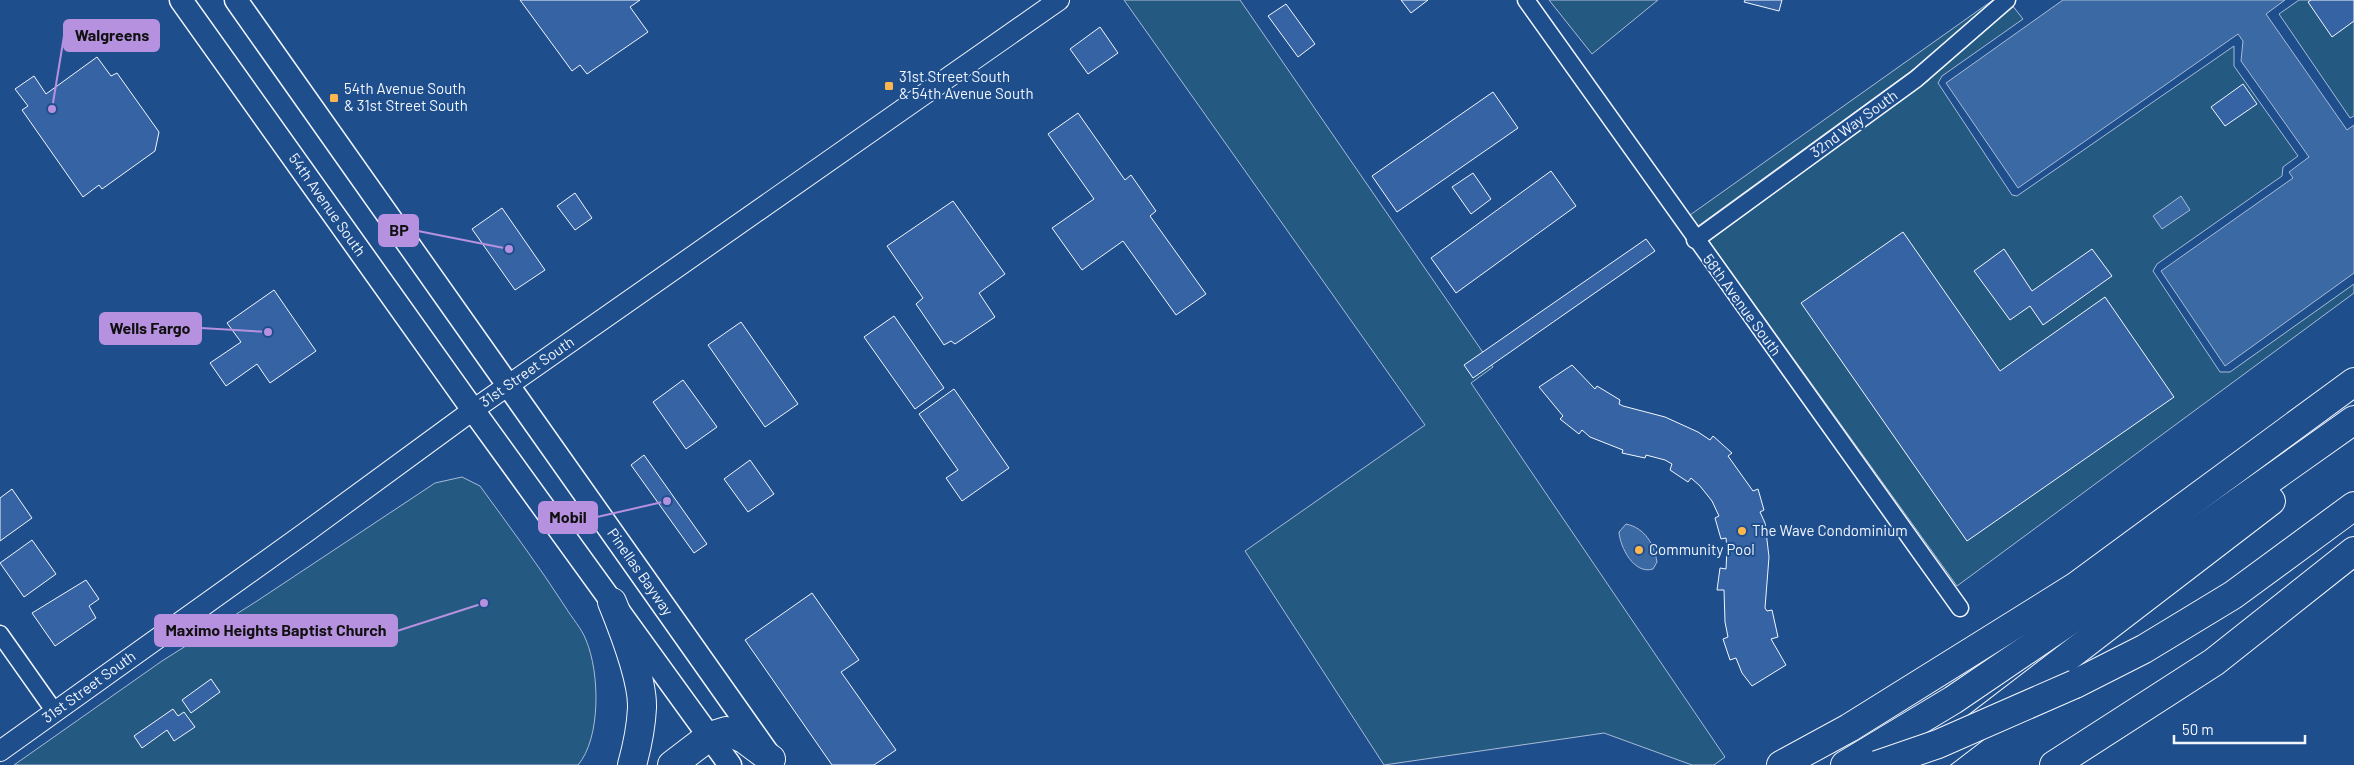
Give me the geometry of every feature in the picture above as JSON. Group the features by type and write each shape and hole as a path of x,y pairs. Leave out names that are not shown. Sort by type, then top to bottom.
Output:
{"highway":[{"path":"1780,765 1849,728 2075,587 2354,382"},
{"path":"1845,765 1961,695 2103,598 2352,422"},
{"path":"1927,765 2305,474 2352,422"},
{"path":"1877,765 1938,744 2075,684 2144,649 2233,595 2354,506"},
{"path":"2054,765 2214,662 2354,551"},
{"path":"612,602 628,642 642,707 638,741 632,765"},
{"path":"672,765 710,736 726,731 744,739 772,759"}],"main road":[{"name":"54th Avenue South","path":"181,0 473,410"},
{"path":"236,0 509,384"},
{"name":"Pinellas Bayway","path":"509,384 772,759"},
{"path":"473,410 730,765"}],"street":[{"name":"31st Street South","path":"0,750 509,384 1059,0"},
{"name":"58th Avenue South","path":"1526,0 1695,240 1960,608"},
{"name":"32nd Way South","path":"1695,240 1916,79 2007,0"},
{"path":"0,634 55,712"}],"shaded area":[{"path":"1124,0 1240,0 1493,367 1471,383 1725,757 1714,765 1692,765 1604,733 1384,765 1245,551 1425,425"},
{"path":"1549,0 1658,0 1592,54"},
{"path":"1993,0 2008,0 2023,19 1942,76 1938,83 2012,195 2017,196 2234,46 2234,66 2298,156 2283,167 2282,176 2157,264 2153,271 2220,372 2230,372 2354,284 2354,293 1957,586 1709,241 1929,80 1918,66 1698,226 1690,215"},
{"path":"2063,0 2285,0 2266,14 2347,130 2354,125 2354,273 2225,366 2161,271 2293,178 2289,172 2309,157 2241,61 2243,41 2238,34 2018,188 1946,83"},
{"path":"2299,0 2354,0 2354,116 2350,118 2279,14"},
{"path":"2181,196 2190,210 2162,229 2153,216"},
{"path":"462,477 480,486 524,546 586,640 594,670 596,705 591,739 586,753 578,765 14,765 162,661 257,601 435,483"},
{"name":"Community Pool","path":"1626,524 1638,529 1651,543 1657,562 1653,569 1646,570 1640,568 1634,564 1625,552 1619,532"}],"building":[{"path":"520,0 640,0 630,7 648,32 587,74 580,65 572,71"},
{"path":"1401,0 1428,0 1411,13"},
{"path":"1745,0 1782,0 1779,11 1744,2"},
{"path":"2311,0 2354,0 2354,21 2332,37 2308,2"},
{"path":"1286,4 1315,44 1298,57 1268,16"},
{"path":"1100,27 1118,53 1088,74 1070,49"},
{"path":"97,57 111,76 117,73 159,132 155,151 102,189 99,185 83,197 22,110 28,106 15,89 34,76 46,94"},
{"path":"2243,84 2257,104 2225,126 2211,107"},
{"path":"1493,92 1518,128 1397,212 1372,176"},
{"path":"1078,113 1125,180 1131,175 1156,211 1150,216 1206,294 1176,315 1123,241 1082,270 1052,228 1094,199 1048,134"},
{"path":"1551,171 1576,206 1456,293 1431,258"},
{"path":"1473,173 1491,199 1471,214 1452,187"},
{"path":"575,193 592,218 575,230 557,206"},
{"path":"953,201 1005,274 979,293 995,317 955,344 951,341 944,345 916,304 923,298 887,246"},
{"path":"502,208 545,270 515,290 472,229"},
{"path":"1903,232 2000,371 2105,297 2174,397 1967,541 1801,303"},
{"path":"1646,239 1655,251 1473,378 1464,365"},
{"path":"2004,249 2032,291 2092,249 2112,276 2043,325 2030,306 2010,320 1974,271"},
{"path":"274,290 316,351 270,383 257,364 226,386 210,363 241,342 227,323"},
{"path":"894,316 944,388 915,409 864,337"},
{"path":"741,322 798,404 765,427 708,345"},
{"name":"The Wave Condominium","path":"1572,365 1595,389 1597,386 1620,400 1619,404 1665,417 1698,432 1710,440 1713,436 1732,453 1728,456 1753,491 1758,489 1764,510 1760,512 1765,523 1769,557 1765,608 1767,611 1772,610 1778,637 1771,639 1786,665 1752,686 1742,673 1736,658 1730,660 1723,639 1728,637 1725,622 1724,590 1717,590 1720,568 1726,569 1726,538 1721,539 1715,518 1719,516 1712,501 1691,478 1688,482 1670,470 1672,464 1665,460 1646,455 1645,458 1622,453 1623,450 1590,437 1582,430 1579,434 1560,419 1563,416 1539,387"},
{"path":"683,380 717,427 686,449 653,402"},
{"path":"954,389 1009,468 962,501 946,478 958,470 919,414"},
{"path":"644,455 707,544 694,553 631,465"},
{"path":"750,460 774,494 748,512 724,479"},
{"path":"12,489 32,518 0,541 0,498"},
{"path":"32,540 56,574 24,597 0,563"},
{"path":"86,580 99,599 89,606 96,618 55,646 32,613"},
{"path":"812,593 859,660 841,672 896,750 874,765 832,765 745,640"},
{"path":"211,679 220,692 191,713 182,700"},
{"path":"173,709 178,716 184,712 195,727 174,741 167,730 142,748 134,736"}],"place":[{"name":"31st Street South & 54th Avenue South","path":"889,86"},
{"name":"54th Avenue South & 31st Street South","path":"334,98"},
{"name":"Walgreens","path":"52,109"},
{"name":"BP","path":"509,249"},
{"name":"Wells Fargo","path":"268,332"},
{"name":"Mobil","path":"667,501"},
{"name":"The Wave Condominium","path":"1742,531"},
{"name":"Community Pool","path":"1639,550"},
{"name":"Maximo Heights Baptist Church","path":"484,603"}]}
